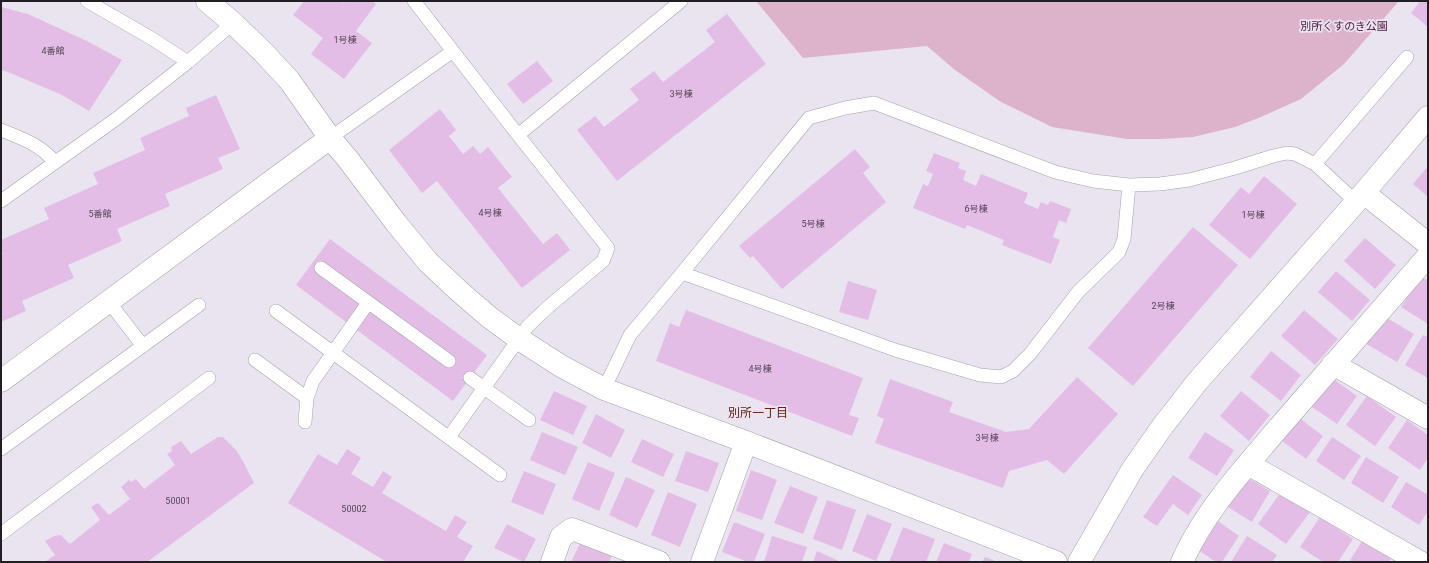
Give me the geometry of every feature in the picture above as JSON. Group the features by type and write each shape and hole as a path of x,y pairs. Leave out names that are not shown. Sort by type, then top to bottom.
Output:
{"street":[{"path":"207,1 233,23 289,80 330,138 428,262 489,317 519,339 561,366 604,389 746,442 1056,562"},
{"path":"1079,562 1132,470 1162,427 1197,382 1428,118"},
{"path":"1,381 330,138"},
{"path":"1360,197 1428,244"},
{"path":"1182,562 1191,541 1214,505 1333,364 1428,256"},
{"path":"1333,364 1428,418"},
{"path":"702,562 746,442"},
{"path":"1248,464 1420,562"},
{"path":"552,562 561,537 572,530 659,562"}],"lane":[{"path":"87,1 141,31 188,62"},
{"path":"414,1 608,248 603,261 528,326 449,437"},
{"path":"518,135 681,1"},
{"path":"1,201 116,119 188,62 233,23"},
{"path":"330,138 453,51"},
{"path":"1315,164 1407,57"},
{"path":"604,389 630,334 809,118 845,108 874,103 1055,172 1094,181 1129,185 1160,184 1189,180 1273,156 1287,153 1295,154 1315,164 1360,197"},
{"path":"1,130 34,144 45,151 55,162"},
{"path":"682,273 895,350 980,375 1001,377 1013,371 1030,354 1078,292 1119,252 1124,239 1129,185"},
{"path":"321,268 449,361"},
{"path":"109,302 143,346"},
{"path":"306,422 307,398 313,381 368,303"},
{"path":"1,449 199,305"},
{"path":"276,311 500,475"},
{"path":"255,360 307,398"},
{"path":"1,534 209,378"},
{"path":"470,378 529,420"}],"green space":[{"name":"別所くすのき公園","path":"756,1 1399,1 1344,64 1301,99 1235,127 1193,137 1127,139 1052,127 1001,102 955,70 927,46 803,58"}],"building":[{"path":"304,1 341,1 344,3 346,1 372,1 376,4 356,31 372,43 344,79 311,54 323,38 293,15"},
{"path":"1420,1 1428,1 1428,27 1411,13"},
{"path":"1,7 28,14 89,42 122,60 89,111 62,95 1,70"},
{"path":"727,14 766,64 617,181 577,130 595,116 604,127 639,100 630,89 654,71 663,82 715,42 706,30"},
{"path":"537,61 553,81 523,104 507,84"},
{"path":"216,95 240,149 218,158 223,169 165,194 170,206 117,229 122,241 68,265 74,278 22,301 26,311 1,322 1,255 3,254 1,249 1,240 49,219 44,208 98,184 93,173 145,150 140,138 189,116 186,108"},
{"path":"440,109 456,130 449,136 463,154 473,146 480,154 488,147 512,177 498,188 543,244 557,233 570,250 522,288 437,181 422,193 389,150"},
{"path":"855,149 870,167 863,173 886,202 782,289 753,256 750,258 739,246"},
{"path":"934,153 960,163 958,168 966,171 963,180 976,186 981,174 1028,193 1024,203 1038,209 1041,202 1048,205 1050,201 1071,209 1066,223 1059,220 1053,237 1060,240 1051,264 1002,245 1004,240 967,225 965,229 913,208 923,184 928,186 933,174 926,171"},
{"path":"1428,166 1428,197 1413,184"},
{"path":"1264,176 1297,204 1250,259 1209,225 1241,187 1249,194"},
{"path":"1193,227 1238,265 1133,386 1088,348"},
{"path":"1365,238 1396,265 1375,289 1344,261"},
{"path":"330,239 487,355 453,401 296,285"},
{"path":"1336,271 1370,300 1352,321 1318,292"},
{"path":"1421,276 1428,281 1428,324 1401,307"},
{"path":"848,281 877,290 868,320 839,312"},
{"path":"686,310 863,378 849,415 859,418 852,436 656,361 670,323 679,327"},
{"path":"1304,310 1338,339 1315,365 1281,336"},
{"path":"1382,315 1414,334 1397,362 1365,343"},
{"path":"1423,335 1428,337 1428,378 1405,365"},
{"path":"1271,351 1301,375 1281,401 1250,377"},
{"path":"1329,376 1357,396 1337,424 1309,405"},
{"path":"1077,377 1118,414 1064,474 1047,460 1009,471 1003,488 875,443 884,419 877,416 890,379 953,402 949,412 1006,432 1029,429"},
{"path":"554,391 587,406 573,435 540,420"},
{"path":"1241,391 1270,415 1249,441 1220,416"},
{"path":"1367,396 1396,417 1375,446 1346,425"},
{"path":"596,414 625,430 611,458 582,443"},
{"path":"1294,414 1323,436 1306,459 1277,437"},
{"path":"1407,420 1428,435 1428,458 1420,470 1388,448"},
{"path":"542,432 578,447 565,475 530,460"},
{"path":"1205,432 1234,450 1217,476 1188,458"},
{"path":"218,437 223,437 236,450 254,483 147,562 45,562 55,555 45,541 54,536 61,535 70,544 100,520 91,507 98,503 109,515 130,499 121,487 129,480 131,482 136,479 144,489 175,465 167,454 172,451 171,447 181,441 191,454"},
{"path":"1332,437 1361,456 1344,480 1316,461"},
{"path":"642,439 674,454 663,477 631,462"},
{"path":"347,449 361,458 351,474 373,487 383,471 392,477 382,493 446,531 455,515 467,522 457,537 473,546 463,562 387,562 288,503 318,454 337,465"},
{"path":"686,451 719,463 708,492 675,481"},
{"path":"1366,457 1399,477 1383,503 1351,483"},
{"path":"588,462 615,473 599,511 572,499"},
{"path":"751,470 777,480 762,520 736,511"},
{"path":"524,471 556,484 543,515 511,502"},
{"path":"1241,474 1270,491 1252,522 1223,504"},
{"path":"1173,475 1202,495 1188,515 1173,504 1157,526 1143,517"},
{"path":"626,477 655,490 637,528 609,515"},
{"path":"1406,482 1428,495 1428,511 1419,525 1391,507"},
{"path":"790,486 818,497 803,534 774,523"},
{"path":"668,492 697,504 680,547 651,535"},
{"path":"1281,492 1310,512 1286,544 1258,524"},
{"path":"827,500 856,510 842,550 813,539"},
{"path":"867,514 892,524 876,561 852,551"},
{"path":"1320,517 1353,539 1338,562 1323,562 1300,547"},
{"path":"1215,519 1239,536 1222,562 1216,562 1195,548"},
{"path":"734,522 765,534 754,562 748,562 722,552"},
{"path":"507,524 536,539 524,562 494,548"},
{"path":"903,527 935,539 926,562 889,562"},
{"path":"772,536 807,547 802,562 764,562"},
{"path":"1247,536 1277,555 1272,562 1231,562"},
{"path":"582,539 613,554 609,562 571,562"},
{"path":"1362,541 1391,559 1389,562 1349,562"},
{"path":"944,543 972,554 969,562 936,562"},
{"path":"817,551 841,562 813,562"},
{"path":"985,557 998,562 982,562"}],"district":[{"name":"別所一丁目","path":"758,413"}]}
